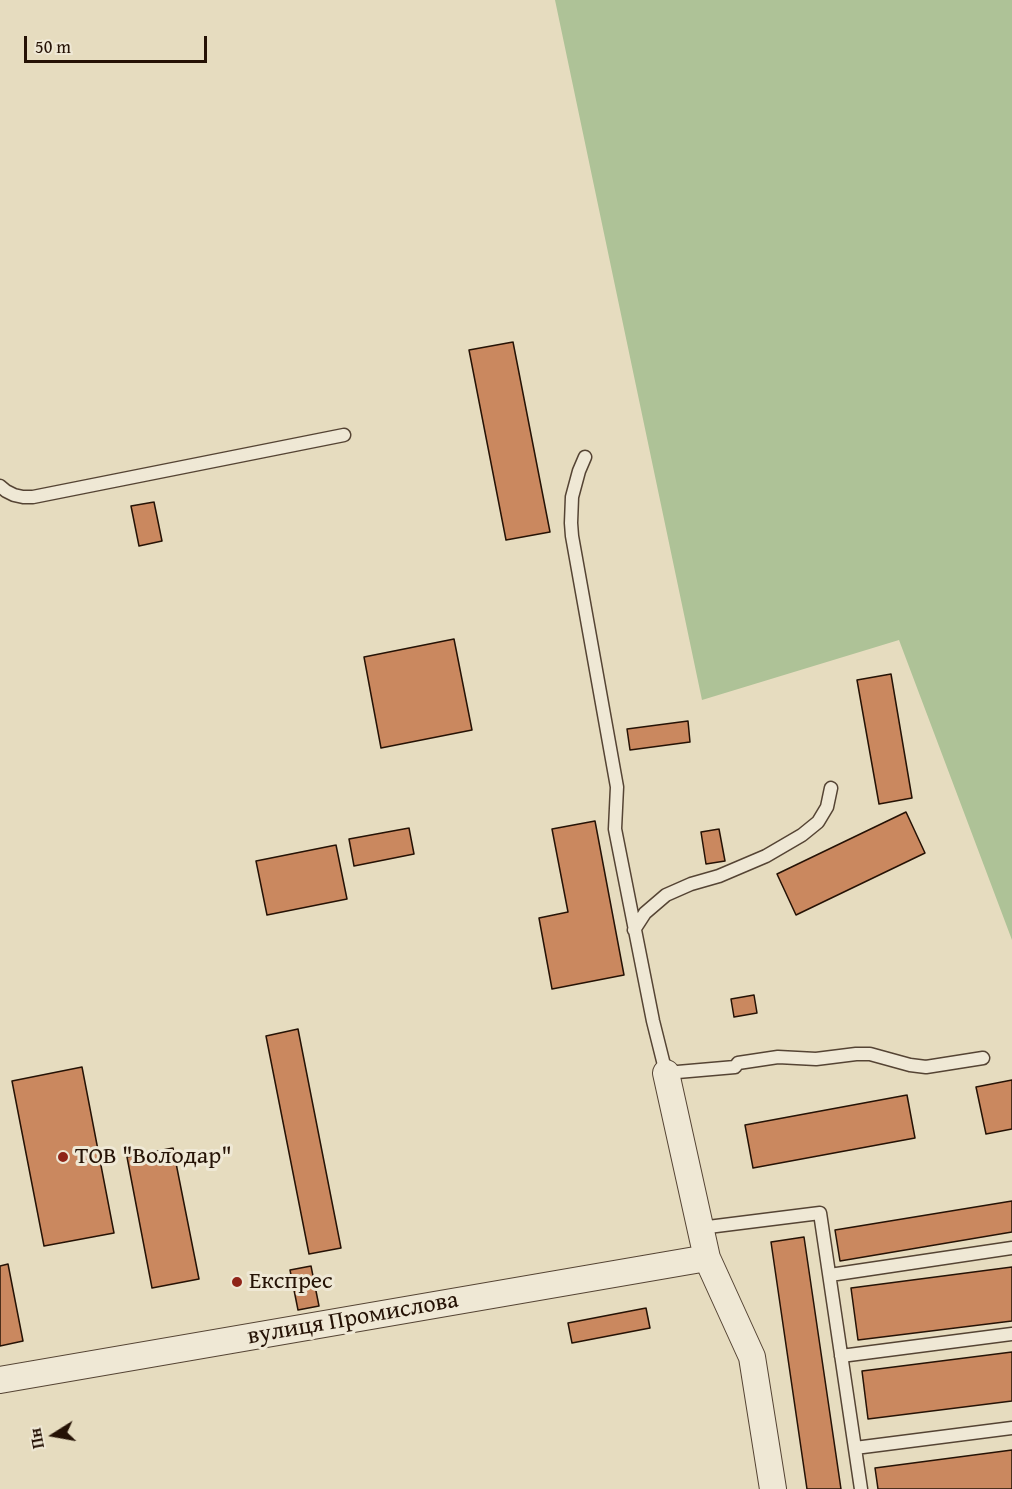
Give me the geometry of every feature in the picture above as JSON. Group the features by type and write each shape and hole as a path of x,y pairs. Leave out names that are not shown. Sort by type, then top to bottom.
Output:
{"street":[{"path":"666,1073 707,1258 752,1357 773,1489"},
{"name":"вулиця Промислова","path":"0,1380 707,1258"}],"lane":[{"path":"0,486 14,495 33,496 344,435"},
{"path":"585,457 573,490 572,530 617,787 615,829 653,1021 666,1073 735,1067 738,1063 778,1057 816,1059 870,1054 926,1067 983,1058"},
{"path":"634,930 645,913 666,895 766,856 802,836 818,822 827,807 831,788"},
{"path":"700,1228 820,1213 861,1489"},
{"path":"830,1275 1012,1248"},
{"path":"842,1356 1012,1334"},
{"path":"855,1448 1012,1428"}],"green space":[{"path":"555,0 1012,0 1012,940 899,640 702,700"}],"building":[{"path":"513,342 550,532 506,540 469,350"},
{"path":"154,502 162,541 139,546 131,506"},
{"path":"454,639 472,730 381,748 364,657"},
{"path":"891,674 912,798 879,804 857,680"},
{"path":"688,721 690,742 630,750 627,729"},
{"path":"906,812 925,853 796,915 777,874"},
{"path":"595,821 624,975 552,989 539,918 568,912 552,829"},
{"path":"409,828 414,854 354,866 349,839"},
{"path":"719,829 725,861 706,864 701,832"},
{"path":"336,845 347,899 267,915 256,861"},
{"path":"754,995 757,1013 734,1017 731,999"},
{"path":"298,1029 341,1248 309,1254 266,1036"},
{"name":"ТОВ \"Володар\"","path":"82,1067 114,1233 44,1246 12,1081"},
{"path":"1012,1080 1012,1129 986,1134 976,1087"},
{"path":"907,1095 915,1138 753,1168 745,1125"},
{"path":"173,1148 199,1279 152,1288 127,1157"},
{"path":"1012,1201 1012,1232 840,1261 835,1230"},
{"path":"804,1237 841,1489 807,1489 771,1242"},
{"path":"8,1264 23,1341 0,1346 0,1266"},
{"path":"311,1266 319,1306 298,1310 290,1270"},
{"path":"1012,1267 1012,1321 858,1340 851,1288"},
{"path":"646,1308 650,1328 572,1343 568,1323"},
{"path":"1012,1352 1012,1401 868,1419 862,1371"},
{"path":"1012,1450 1012,1489 878,1489 875,1468"}],"place":[{"name":"ТОВ \"Володар\"","path":"63,1157"},
{"name":"Експрес","path":"237,1282"}]}
